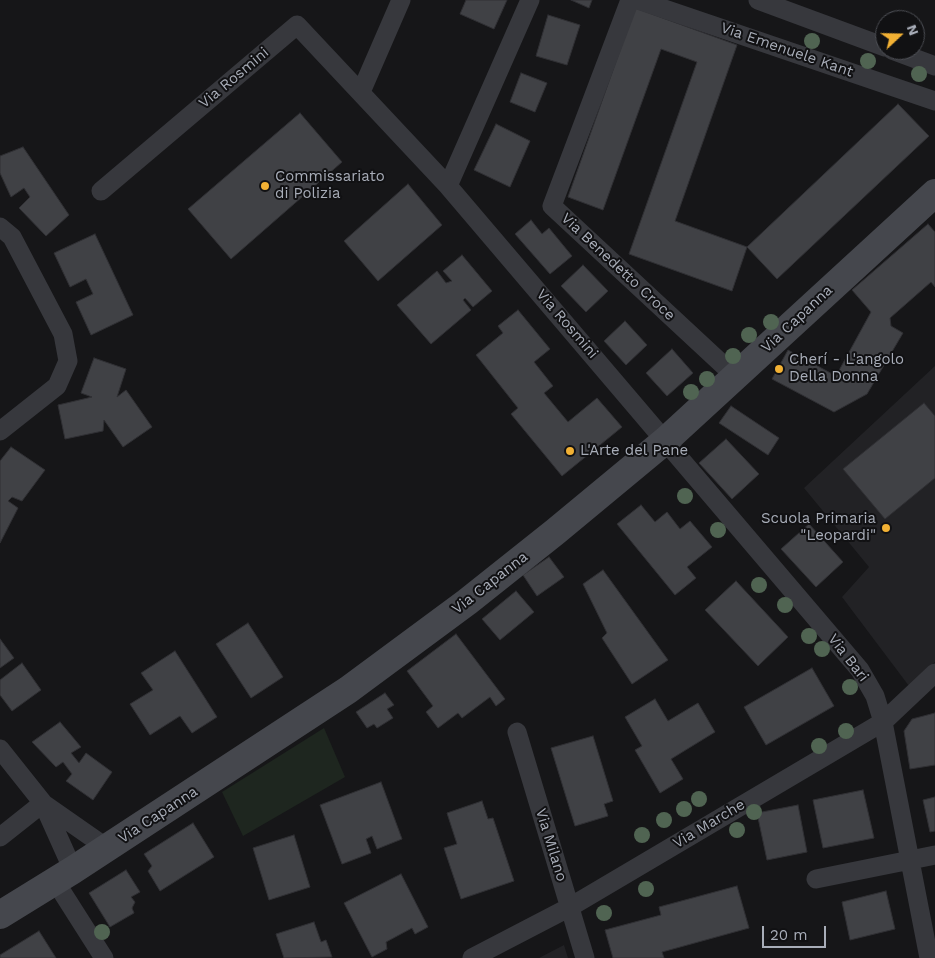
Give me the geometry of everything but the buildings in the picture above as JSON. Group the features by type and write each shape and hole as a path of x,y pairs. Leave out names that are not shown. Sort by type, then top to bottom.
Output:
{"main road":[{"name":"Via Capanna","path":"0,915 64,876 348,690 405,649 555,532 666,440 935,193"}],"street":[{"path":"360,92 401,0"},
{"path":"448,186 530,0"},
{"name":"Via Benedetto Croce","path":"630,0 552,206 736,376"},
{"name":"Via Emenuele Kant","path":"638,0 935,101"},
{"path":"758,0 875,44"},
{"name":"Via Rosmini","path":"101,191 297,25 448,186 666,440"},
{"path":"919,60 935,66"},
{"path":"0,227 12,237 63,334 68,361 57,386 0,431"},
{"name":"Via Bari","path":"666,440 860,670 875,696 883,722 929,958"},
{"name":"Via Marche","path":"472,958 570,907 883,722 935,674"},
{"name":"Via Milano","path":"516,732 585,958"},
{"path":"0,749 43,803 107,848"},
{"path":"0,837 43,803"},
{"path":"43,803 64,876 104,958"},
{"path":"816,880 935,855"}],"shaded area":[{"name":"Scuola Primaria \"Leopardi\"","path":"935,366 935,662 909,686 842,597 869,567 804,488"},
{"path":"324,728 345,777 243,836 222,792"},
{"path":"564,945 568,958 539,958"}],"place":[{"name":"Commissariato di Polizia","path":"265,186"},
{"name":"Cherí - L'angolo Della Donna","path":"779,369"},
{"name":"L'Arte del Pane","path":"570,451"},
{"name":"Scuola Primaria \"Leopardi\"","path":"886,528"}]}
